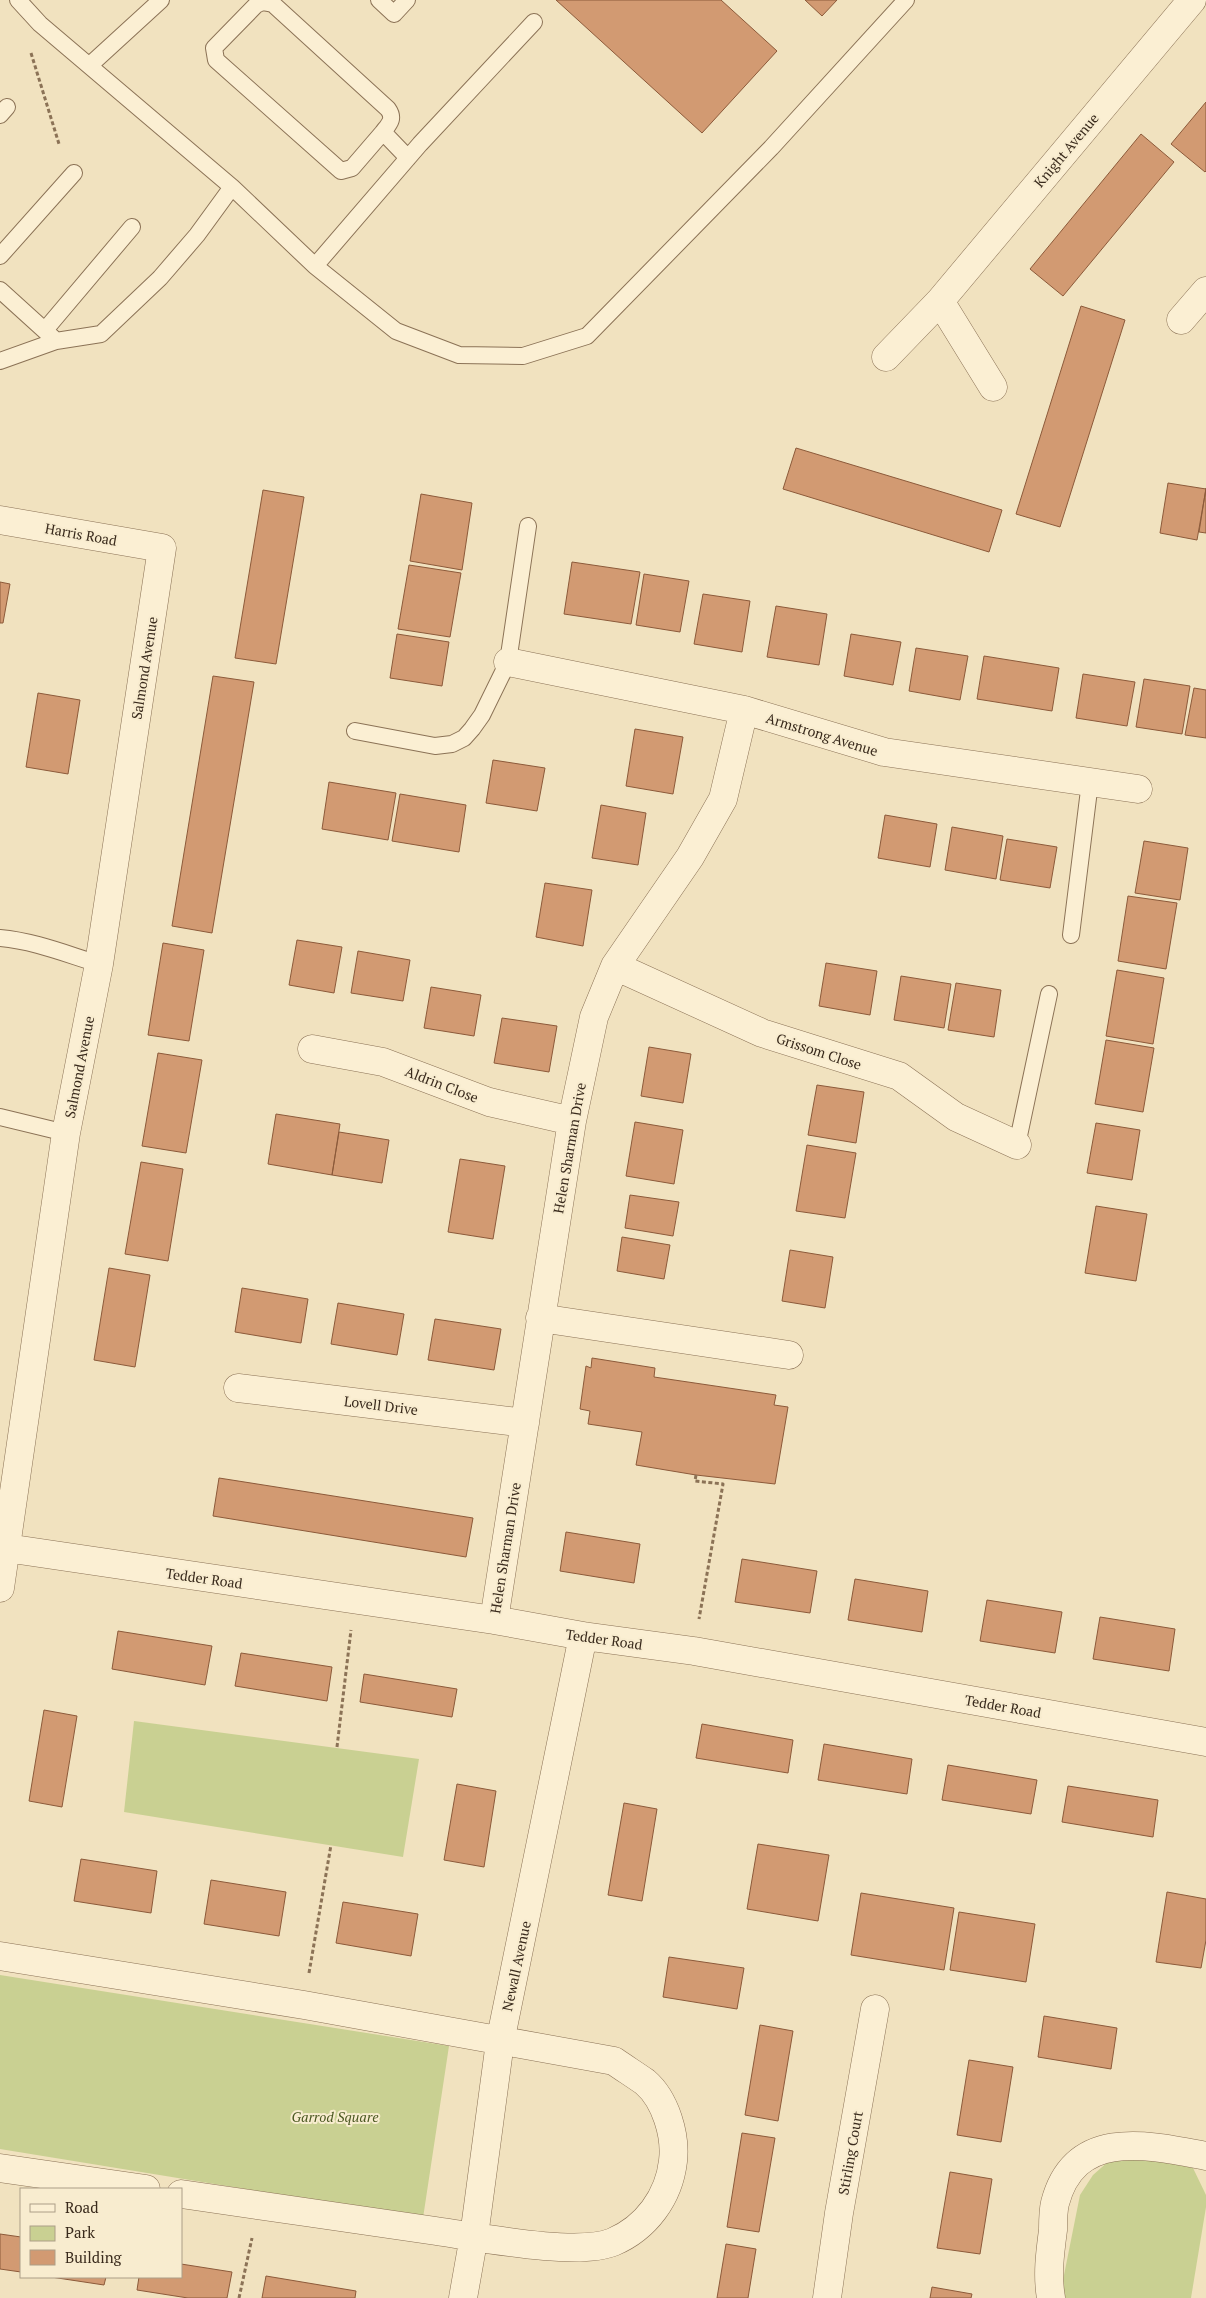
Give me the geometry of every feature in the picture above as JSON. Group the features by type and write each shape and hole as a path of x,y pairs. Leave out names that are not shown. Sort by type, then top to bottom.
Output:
{"street":[{"name":"Knight Avenue","path":"886,357 940,301 1192,0"},
{"path":"1181,320 1206,291"},
{"path":"940,301 993,387"},
{"name":"Harris Road","path":"0,520 162,548"},
{"name":"Salmond Avenue","path":"0,1588 3,1548 66,1133 99,964 162,548"},
{"name":"Armstrong Avenue","path":"508,662 744,710 884,752 1138,789"},
{"name":"Helen Sharman Drive","path":"494,1620 572,1121 594,1017 615,966 690,857 723,799 744,710"},
{"name":"Grissom Close","path":"615,966 762,1033 899,1076 956,1117 1017,1145"},
{"name":"Aldrin Close","path":"312,1049 383,1062 489,1102 572,1121"},
{"path":"540,1318 789,1355"},
{"name":"Lovell Drive","path":"238,1388 525,1423"},
{"name":"Tedder Road","path":"3,1548 494,1620 583,1636 694,1651 1206,1742"},
{"name":"Newall Avenue","path":"463,2298 474,2236 500,2042 583,1636"},
{"path":"0,1956 304,2005 500,2042 614,2061 647,2084 666,2111 675,2145 671,2178 663,2198 642,2224 614,2242 595,2247 563,2248 182,2194"},
{"name":"Stirling Court","path":"827,2298 839,2213 875,2009"},
{"path":"1051,2298 1048,2280 1055,2203 1065,2179 1084,2158 1116,2146 1144,2145 1206,2156"},
{"path":"0,2168 139,2188"}],"lane":[{"path":"18,0 40,24 232,187 315,266 396,331 460,355 523,356 587,336 771,148 906,0"},
{"path":"90,65 161,0"},
{"path":"379,0 394,14 407,0"},
{"path":"262,2 273,4 388,109 392,114 392,120 383,132 352,168 341,171 216,60 214,48 256,5 262,2"},
{"path":"315,266 408,158 534,22"},
{"path":"383,132 408,158"},
{"path":"0,256 74,173"},
{"path":"0,361 50,336 101,334 166,270 198,235 232,187"},
{"path":"50,336 132,227"},
{"path":"0,290 50,336"},
{"path":"355,730 435,746 452,744 464,738 482,715 508,662 528,526"},
{"path":"1071,935 1090,782"},
{"path":"0,938 41,946 99,964"},
{"path":"1017,1145 1049,994"},
{"path":"0,1117 66,1133"}],"path":[{"path":"30,47 59,144"},
{"path":"694,1651 723,1484 694,1481 696,1475"},
{"path":"337,1747 355,1600"},
{"path":"304,2005 331,1845"},
{"path":"239,2298 258,2205"}],"green space":[{"path":"134,1721 419,1759 403,1857 124,1812"},
{"name":"Garrod Square","path":"0,1975 449,2046 423,2218 0,2149"},
{"path":"1140,2155 1193,2168 1206,2195 1206,2207 1191,2298 1066,2298 1061,2290 1080,2195 1093,2175 1110,2160"}],"building":[{"path":"556,0 721,0 777,51 702,133"},
{"path":"805,0 837,0 822,16"},
{"path":"1206,102 1206,171 1205,172 1171,144"},
{"path":"1141,134 1174,162 1063,296 1030,269"},
{"path":"1081,306 1125,320 1060,527 1016,514"},
{"path":"796,448 1002,510 989,552 783,489"},
{"path":"1168,483 1206,489 1197,540 1160,533"},
{"path":"1206,488 1206,533 1199,532"},
{"path":"263,490 304,497 276,664 235,658"},
{"path":"421,494 472,503 462,570 410,561"},
{"path":"572,562 640,572 631,624 564,614"},
{"path":"409,565 461,573 450,637 398,629"},
{"path":"644,574 689,581 680,632 636,625"},
{"path":"0,582 10,584 3,623 0,623"},
{"path":"703,594 750,601 742,652 694,644"},
{"path":"776,606 827,614 819,665 767,657"},
{"path":"397,634 449,642 442,686 390,678"},
{"path":"851,634 901,642 893,685 844,676"},
{"path":"916,648 968,656 960,700 909,691"},
{"path":"984,656 1059,668 1052,711 977,699"},
{"path":"1083,674 1135,682 1127,726 1076,718"},
{"path":"213,676 254,682 212,933 172,926"},
{"path":"1144,679 1190,686 1182,734 1136,727"},
{"path":"1194,688 1206,690 1206,738 1185,735"},
{"path":"38,693 80,700 68,774 26,767"},
{"path":"635,729 683,737 673,794 626,786"},
{"path":"493,760 545,768 537,811 486,803"},
{"path":"329,782 396,793 388,840 322,829"},
{"path":"400,794 466,805 459,852 392,841"},
{"path":"601,805 646,813 638,865 592,858"},
{"path":"885,815 937,824 930,867 878,858"},
{"path":"952,827 1003,836 996,879 945,870"},
{"path":"1007,839 1057,847 1050,888 1000,880"},
{"path":"1144,841 1188,848 1180,900 1135,893"},
{"path":"545,883 592,890 583,946 536,937"},
{"path":"1128,896 1177,903 1166,969 1118,961"},
{"path":"297,940 342,947 334,993 289,985"},
{"path":"163,943 204,950 189,1041 148,1035"},
{"path":"358,951 410,960 403,1001 351,993"},
{"path":"826,963 877,971 870,1015 819,1006"},
{"path":"1117,970 1164,978 1153,1044 1106,1036"},
{"path":"901,976 951,984 944,1028 894,1020"},
{"path":"956,983 1001,990 994,1037 948,1030"},
{"path":"431,987 481,995 474,1036 424,1028"},
{"path":"502,1018 557,1026 549,1072 494,1063"},
{"path":"1106,1040 1154,1048 1143,1112 1095,1104"},
{"path":"649,1047 691,1054 683,1103 641,1096"},
{"path":"158,1053 202,1060 186,1153 142,1146"},
{"path":"817,1085 864,1092 856,1143 808,1135"},
{"path":"276,1114 340,1124 332,1175 268,1164"},
{"path":"635,1122 683,1130 674,1184 626,1176"},
{"path":"1096,1123 1140,1130 1132,1180 1087,1173"},
{"path":"339,1132 389,1140 382,1183 332,1175"},
{"path":"807,1145 856,1153 845,1218 796,1211"},
{"path":"460,1159 505,1166 493,1239 448,1232"},
{"path":"141,1162 183,1169 168,1261 125,1254"},
{"path":"630,1195 679,1202 673,1236 625,1228"},
{"path":"1096,1206 1147,1214 1136,1281 1085,1273"},
{"path":"622,1237 670,1245 664,1279 617,1271"},
{"path":"790,1250 833,1257 825,1308 782,1301"},
{"path":"109,1268 150,1275 135,1367 94,1360"},
{"path":"242,1288 308,1299 301,1343 235,1332"},
{"path":"338,1303 404,1314 397,1355 331,1344"},
{"path":"435,1319 501,1329 494,1370 428,1360"},
{"path":"592,1358 655,1368 654,1377 776,1395 774,1405 788,1407 775,1484 696,1475 636,1465 642,1432 588,1424 590,1411 580,1409 586,1366 591,1368"},
{"path":"219,1478 473,1518 466,1557 213,1516"},
{"path":"566,1532 640,1544 634,1583 560,1571"},
{"path":"742,1559 817,1571 810,1613 735,1602"},
{"path":"855,1579 928,1591 922,1632 848,1620"},
{"path":"987,1600 1062,1612 1055,1653 980,1641"},
{"path":"1100,1617 1175,1629 1169,1671 1093,1659"},
{"path":"118,1631 212,1646 205,1685 112,1669"},
{"path":"241,1653 332,1667 327,1701 235,1686"},
{"path":"364,1674 457,1689 452,1717 360,1702"},
{"path":"44,1710 77,1716 62,1807 29,1801"},
{"path":"702,1724 793,1740 788,1773 696,1758"},
{"path":"824,1744 912,1759 907,1794 818,1780"},
{"path":"948,1765 1037,1780 1031,1814 942,1800"},
{"path":"457,1784 496,1791 484,1867 444,1860"},
{"path":"1068,1786 1158,1800 1153,1837 1062,1822"},
{"path":"624,1803 657,1809 642,1901 608,1895"},
{"path":"758,1844 829,1855 818,1921 747,1909"},
{"path":"81,1859 157,1871 151,1913 74,1901"},
{"path":"211,1880 286,1892 279,1936 204,1924"},
{"path":"1167,1892 1206,1899 1206,1940 1201,1968 1156,1962"},
{"path":"861,1893 954,1908 944,1970 851,1955"},
{"path":"343,1902 418,1914 411,1956 336,1943"},
{"path":"959,1912 1035,1924 1026,1982 950,1970"},
{"path":"669,1957 744,1968 737,2009 663,1997"},
{"path":"1044,2016 1117,2028 1111,2069 1038,2057"},
{"path":"760,2025 793,2031 778,2121 745,2115"},
{"path":"969,2060 1013,2067 1001,2142 957,2135"},
{"path":"742,2133 775,2138 759,2232 727,2227"},
{"path":"950,2172 992,2179 980,2254 937,2248"},
{"path":"0,2234 20,2237 20,2272 0,2269"},
{"path":"726,2244 756,2249 748,2298 717,2298"},
{"path":"182,2264 232,2272 227,2298 188,2298 137,2290 139,2278 182,2278"},
{"path":"266,2276 356,2291 355,2298 262,2298"},
{"path":"58,2278 106,2278 104,2285"},
{"path":"932,2287 972,2294 971,2298 930,2298"}]}
